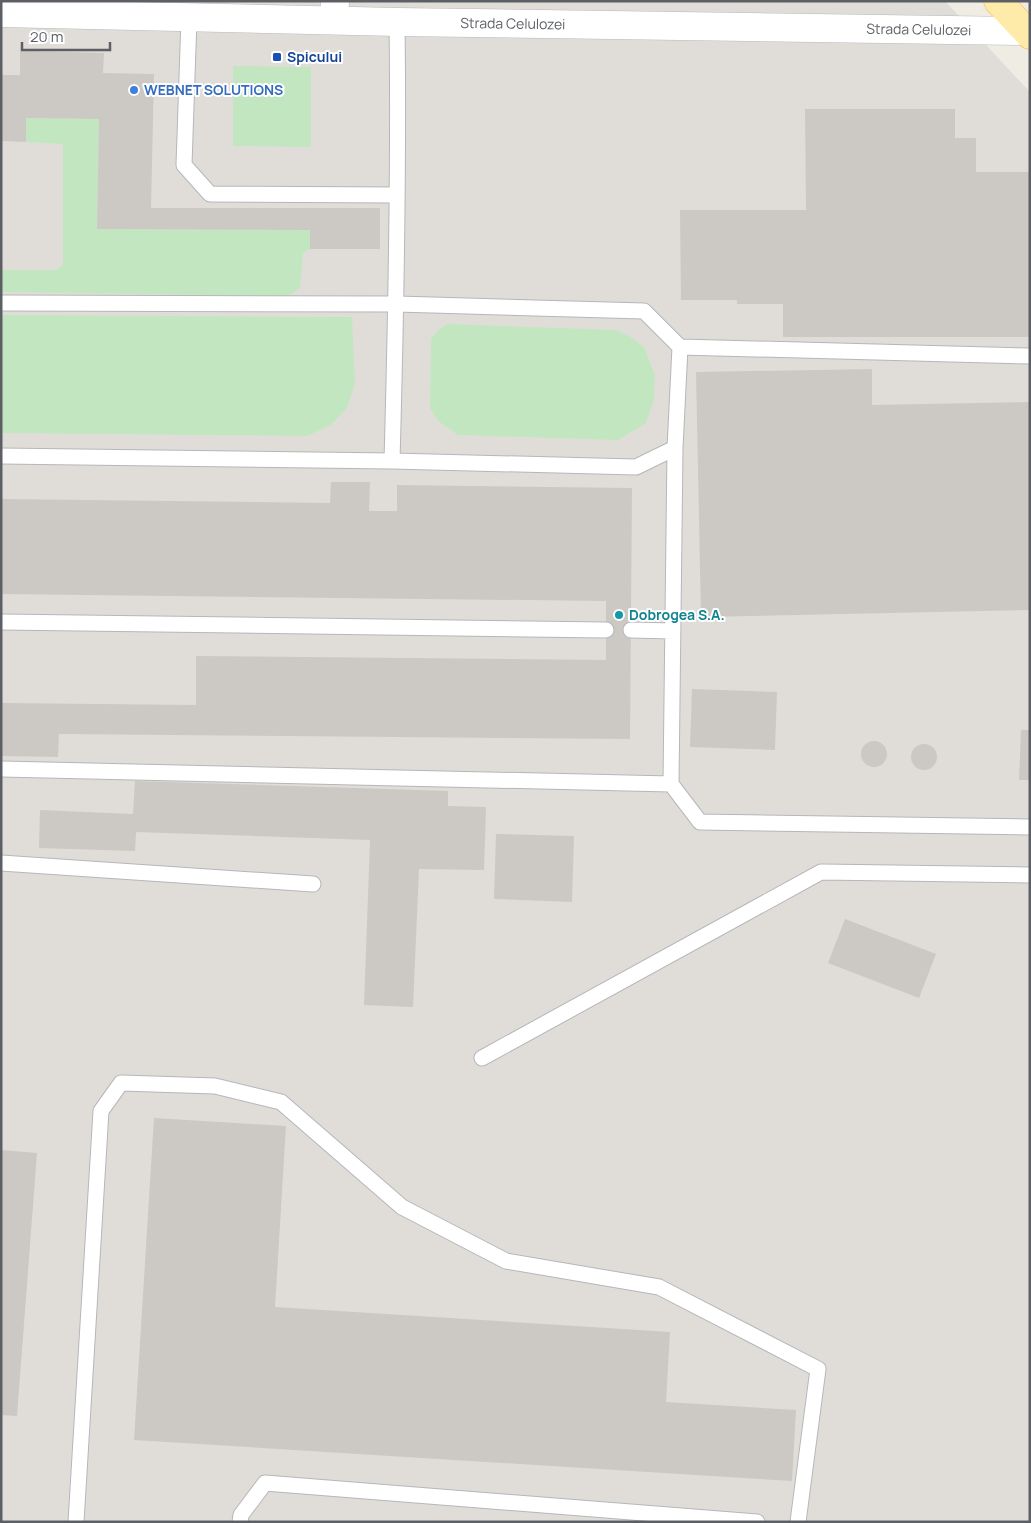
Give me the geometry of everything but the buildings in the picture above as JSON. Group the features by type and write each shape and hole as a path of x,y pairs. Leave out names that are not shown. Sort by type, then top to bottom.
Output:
{"main road":[{"path":"998,1 1028,33"}],"street":[{"name":"Strada Celulozei","path":"1,13 89,8 189,18 335,10 397,22 1028,33"}],"lane":[{"path":"189,18 184,165 210,194 397,195"},
{"path":"392,461 397,304 397,22"},
{"path":"1,303 397,304 644,311 680,347 1030,356"},
{"path":"680,347 675,448 671,784 700,822 1030,828"},
{"path":"1,456 392,461 636,467 675,448"},
{"path":"1,622 606,630"},
{"path":"630,630 673,631"},
{"path":"1,769 671,784"},
{"path":"1,863 313,884"},
{"path":"482,1058 821,872 1030,875"},
{"path":"76,1522 101,1111 121,1083 215,1086 281,1102 402,1207 506,1261 659,1287 818,1368 798,1522"},
{"path":"240,1522 241,1515 265,1483 757,1522"}],"shaded area":[{"path":"1,1 945,1 1030,92 1030,1522 1,1522"}],"green space":[{"path":"233,66 311,67 311,147 233,146"},
{"path":"26,118 99,119 97,229 310,230 310,249 303,253 300,288 288,296 1,292 1,270 56,270 63,264 63,144 26,142"},
{"path":"1,315 352,317 355,383 347,408 331,425 307,436 1,433"},
{"path":"448,324 617,330 629,336 644,347 655,375 654,400 646,423 618,440 458,435 438,421 430,408 431,339 438,330"}],"place":[{"name":"Spicului","path":"277,57"},
{"name":"WEBNET SOLUTIONS","path":"134,90"},
{"name":"Dobrogea S.A.","path":"619,615"}]}
